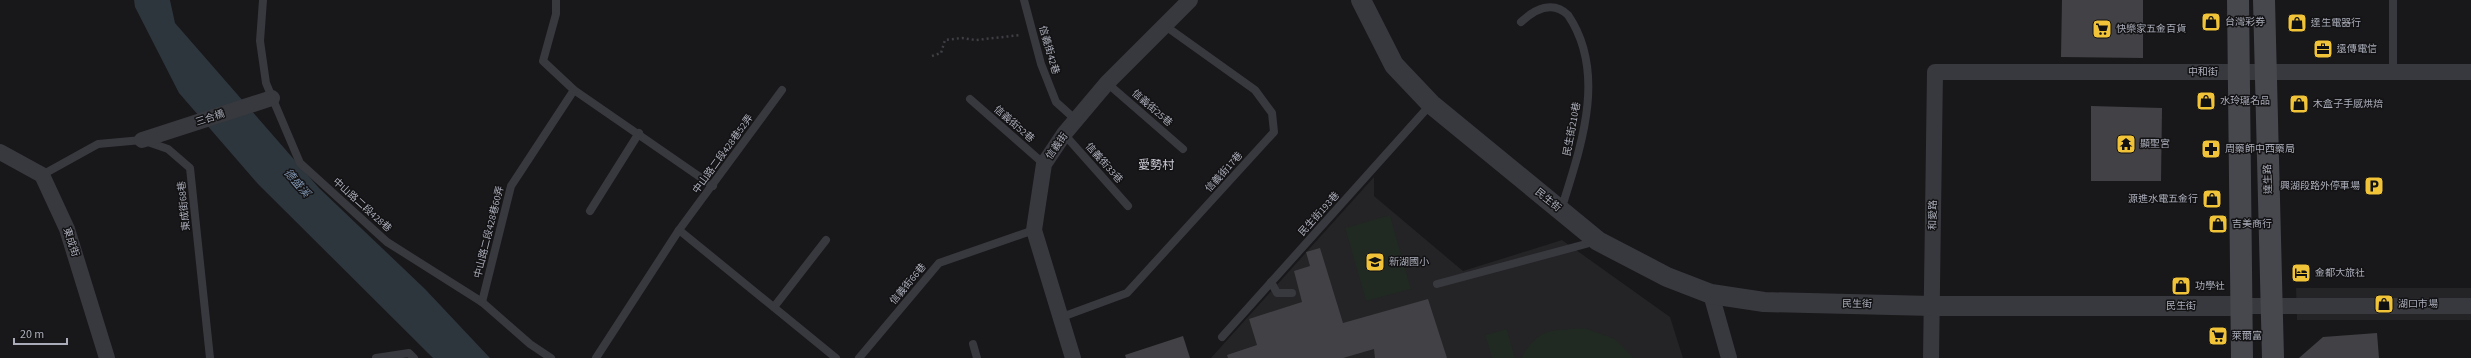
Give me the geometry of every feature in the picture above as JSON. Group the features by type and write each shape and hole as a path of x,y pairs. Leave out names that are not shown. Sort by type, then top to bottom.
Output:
{"main road":[{"path":"2238,0 2242,358"},
{"name":"達生路","path":"2264,0 2273,358"}],"street":[{"name":"信義街","path":"1073,358 1062,317 1034,230 1044,164 1064,134 1107,83 1190,0"},
{"name":"民生街","path":"1361,0 1394,65 1431,104 1598,241 1667,277 1711,294 1764,302 1932,306 2471,306"},
{"name":"中和街","path":"1935,72 2471,72"},
{"name":"和愛路","path":"1931,358 1935,72"},
{"name":"三合橋","path":"142,140 272,98"},
{"path":"0,152 42,175"},
{"name":"東成街","path":"42,175 67,229 107,358"},
{"path":"1711,294 1729,358"}],"lane":[{"name":"中山路二段428巷","path":"263,0 260,41 266,83 300,163 387,242 482,302 530,344 551,358"},
{"path":"556,0 556,14 543,61 574,90 713,186"},
{"name":"信義街42巷","path":"1024,0 1034,30 1041,64 1056,102 1076,120"},
{"path":"2393,0 2394,72"},
{"name":"民生街210巷","path":"1521,22 1540,5 1554,4 1564,9 1572,21 1584,53 1588,70 1586,119 1579,153 1560,211"},
{"name":"信義街17巷","path":"1062,317 1127,293 1274,132 1272,112 1255,90 1164,25"},
{"name":"信義街25巷","path":"1107,83 1184,149"},
{"name":"中山路二段428巷60弄","path":"482,302 511,186 574,90"},
{"name":"中山路二段428巷52弄","path":"596,358 679,230 713,186 782,90"},
{"name":"信義街52巷","path":"970,99 1044,164"},
{"name":"民生街193巷","path":"1222,337 1431,104"},
{"path":"590,211 638,134"},
{"name":"信義街33巷","path":"1064,134 1128,206"},
{"name":"東成街68巷","path":"42,175 98,144 142,140 168,149 190,168 210,358"},
{"path":"679,230 836,358"},
{"name":"信義街66巷","path":"859,358 939,263 1034,230"},
{"path":"774,307 826,240"},
{"path":"1437,284 1598,241"},
{"path":"1271,282 1277,293 1292,293"},
{"path":"973,344 977,358"},
{"path":"376,358 409,353 414,358"}],"path":[{"path":"932,56 941,53 945,40 962,38 976,40 1007,38 1034,30"}],"shaded area":[{"name":"新湖國小","path":"1374,177 1374,196 1463,271 1562,240 1670,317 1683,358 1211,358"},
{"path":"1390,215 1411,289 1366,301 1345,228"},
{"name":"湖口市場","path":"2296,288 2471,288 2471,320 2297,320"},
{"path":"1584,328 1615,339 1634,358 1521,358 1534,340 1547,332"},
{"path":"1507,329 1515,358 1492,358 1485,335"}],"water":[{"name":"德盛溪","path":"134,0 170,0 175,23 319,188 425,289 490,358 433,358 258,184 179,93 135,7"}],"building":[{"name":"快樂家五金百貨","path":"2062,0 2143,0 2143,58 2061,57"},
{"name":"顯聖宮","path":"2091,106 2162,108 2161,181 2091,181"},
{"path":"1320,248 1343,323 1428,299 1447,358 1375,358 1374,349 1343,358 1228,358 1227,355 1257,345 1249,319 1302,302 1294,271 1310,266 1306,252"},
{"path":"2377,333 2379,358 2299,358 2323,337"},
{"path":"1183,336 1190,358 1126,358 1125,355"}],"place":[{"name":"台灣彩券","path":"2211,22"},
{"name":"達生電器行","path":"2297,23"},
{"name":"快樂家五金百貨","path":"2102,29"},
{"name":"遠傳電信","path":"2323,49"},
{"name":"水玲瓏名品","path":"2206,101"},
{"name":"木盒子手感烘焙","path":"2299,104"},
{"name":"顯聖宮","path":"2126,144"},
{"name":"周藥師中西藥局","path":"2211,149"},
{"name":"興湖段路外停車場","path":"2374,186"},
{"name":"源進水電五金行","path":"2212,199"},
{"name":"吉美商行","path":"2218,224"},
{"name":"新湖國小","path":"1375,262"},
{"name":"金都大旅社","path":"2301,273"},
{"name":"功學社","path":"2181,286"},
{"name":"湖口市場","path":"2384,304"},
{"name":"萊爾富","path":"2218,336"}],"district":[{"name":"愛勢村","path":"1156,165"}]}
